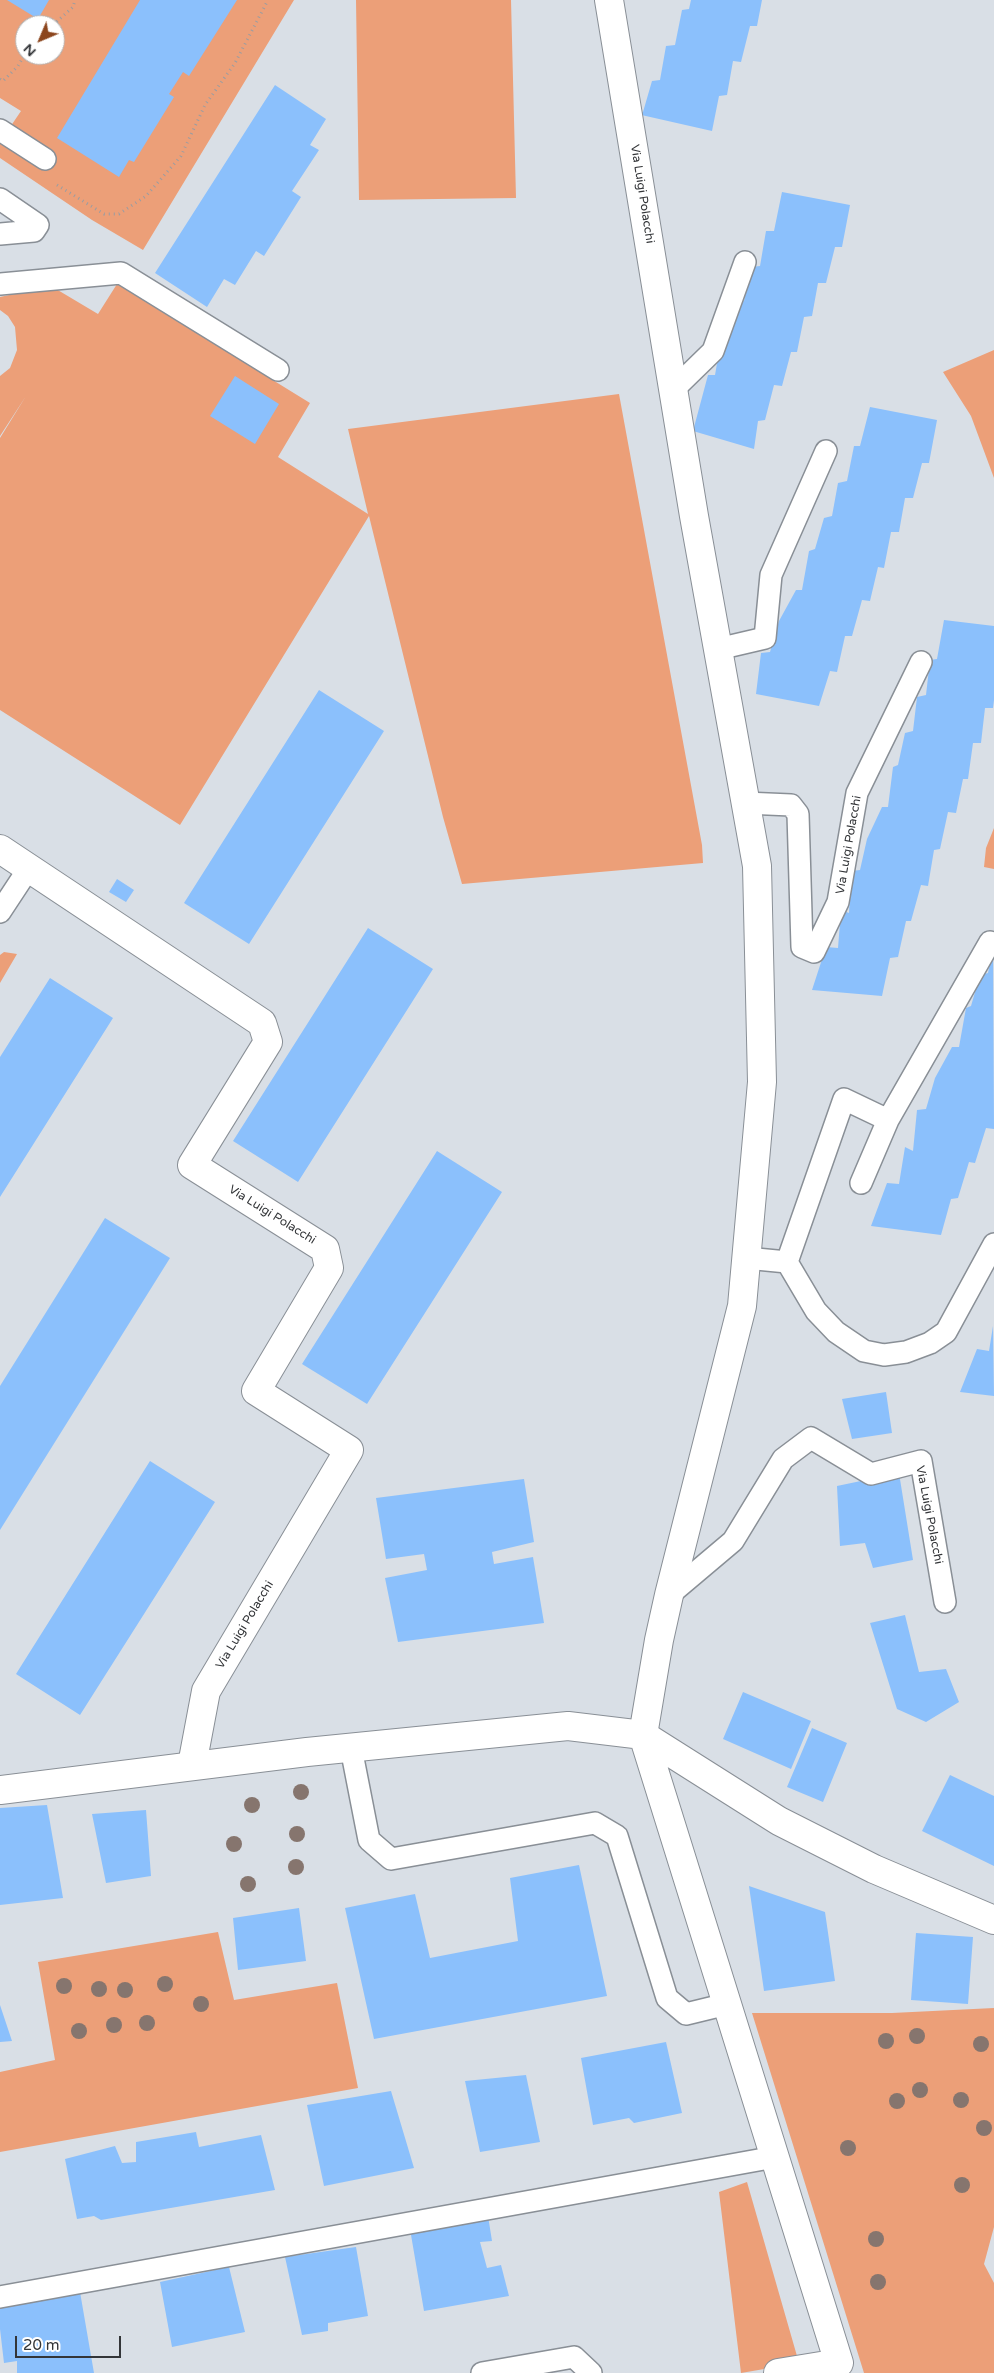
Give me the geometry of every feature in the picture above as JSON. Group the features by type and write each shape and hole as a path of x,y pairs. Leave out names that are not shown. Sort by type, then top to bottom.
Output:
{"street":[{"name":"Via Luigi Polacchi","path":"609,0 718,649 757,866 762,1082 742,1306 669,1595 659,1640 643,1735"},
{"name":"Via Luigi Polacchi","path":"0,849 262,1023 268,1042 192,1165 325,1249 328,1268 256,1391 349,1450 206,1691 192,1765"},
{"path":"0,1790 192,1765 568,1726 643,1735 779,1821 874,1869 994,1920"},
{"path":"643,1735 840,2368 778,2373"}],"lane":[{"path":"5,133 45,158"},
{"path":"0,199 38,225 34,232 0,234"},
{"path":"674,389 713,351 744,262"},
{"path":"0,284 121,273 278,370"},
{"path":"718,649 765,638 771,575 826,451"},
{"name":"Via Luigi Polacchi","path":"746,803 791,805 798,814 802,948 814,952 838,902 858,793 921,662"},
{"path":"2,907 29,868"},
{"path":"861,1183 888,1120 990,942"},
{"path":"888,1120 844,1099 787,1262 816,1311 836,1332 864,1351 884,1355 914,1349 930,1343 946,1332 994,1244"},
{"path":"746,1258 787,1262"},
{"name":"Via Luigi Polacchi","path":"669,1595 733,1541 783,1459 812,1438 871,1474 922,1461 944,1602"},
{"path":"351,1748 369,1840 391,1859 595,1824 617,1836 667,1998 686,2014 727,2004"},
{"path":"0,2297 775,2158"},
{"path":"482,2373 574,2357 591,2373"}],"path":[{"path":"65,15 73,8 74,0"},
{"path":"49,180 104,214 120,214 146,196 182,156 205,105 235,63 268,0"},
{"path":"0,79 3,81 19,65"}],"shaded area":[{"path":"0,0 294,0 143,250 92,220 0,158 0,142 21,111 0,98"},
{"path":"356,0 511,0 516,198 359,200"},
{"path":"117,284 310,403 278,457 368,514 348,429 619,394 702,845 703,863 462,884 443,817 369,516 180,825 0,710 0,438 26,396 0,436 0,376 10,368 17,350 15,327 8,316 0,310 0,297 51,286 98,314"},
{"path":"994,350 994,478 971,416 943,372"},
{"path":"994,828 994,869 984,867 986,848"},
{"path":"4,952 17,954 0,983 0,955"},
{"path":"218,1932 234,2000 337,1983 358,2088 0,2152 0,2072 55,2060 38,1962"},
{"path":"994,2008 994,2227 984,2264 994,2283 994,2373 864,2373 752,2013 892,2013"},
{"path":"747,2182 799,2363 741,2373 719,2192"}],"building":[{"path":"7,0 49,0 40,15 31,15"},
{"path":"140,0 237,0 189,76 183,72 169,94 174,97 134,162 129,160 119,177 57,138"},
{"path":"691,0 762,0 757,26 750,26 741,62 733,61 727,95 719,96 712,131 637,114 643,112 652,81 660,80 666,46 675,45 682,10 689,9"},
{"path":"275,85 326,119 310,145 319,150 292,191 301,197 264,256 256,251 235,285 224,279 207,307 155,273"},
{"path":"782,192 850,205 842,247 835,247 826,283 818,283 812,316 804,317 797,352 791,352 782,386 774,385 765,420 758,421 754,449 693,431 708,375 715,375 722,335 737,303 744,301 751,267 760,266 766,231 774,231"},
{"path":"235,376 279,404 255,444 210,416"},
{"path":"870,407 937,420 929,463 922,463 913,498 905,498 899,532 891,532 884,568 878,567 870,601 862,600 852,636 845,636 837,672 830,671 819,706 756,694 761,653 770,652 779,621 796,590 802,590 809,551 815,549 824,518 832,516 838,483 847,481 854,446 860,446"},
{"path":"944,620 994,626 994,700 993,708 985,708 981,743 973,743 968,779 963,779 956,813 948,812 940,849 934,850 928,886 921,885 911,921 906,921 898,957 890,958 882,996 812,990 826,947 838,948 841,910 849,913 851,871 860,870 867,839 882,807 888,807 893,767 898,765 905,733 913,731 917,697 926,695 930,660 937,659"},
{"path":"319,690 384,731 249,944 184,903"},
{"path":"117,879 134,890 126,902 109,892"},
{"path":"368,928 433,969 298,1182 233,1141"},
{"path":"993,947 994,1129 986,1128 975,1163 969,1162 958,1198 951,1199 941,1235 871,1226 887,1183 899,1184 905,1147 913,1151 917,1110 926,1109 935,1078 952,1047 959,1047 966,1008 971,1006 980,975 988,973"},
{"path":"50,978 113,1018 0,1197 0,1057"},
{"path":"437,1151 502,1192 367,1404 302,1364"},
{"path":"105,1218 170,1258 0,1530 0,1386"},
{"path":"993,1326 994,1396 960,1392 977,1349 989,1351"},
{"path":"886,1392 892,1433 852,1439 842,1399"},
{"path":"150,1461 215,1502 80,1715 16,1674"},
{"path":"899,1473 913,1560 873,1568 865,1543 840,1546 837,1486"},
{"path":"524,1479 534,1542 492,1552 494,1564 533,1557 544,1623 398,1642 385,1578 427,1570 424,1554 386,1559 376,1498"},
{"path":"905,1615 919,1672 946,1669 959,1702 926,1722 897,1709 870,1623"},
{"path":"743,1692 811,1721 791,1769 723,1739"},
{"path":"812,1728 847,1743 823,1802 787,1787"},
{"path":"950,1775 994,1796 994,1866 922,1831"},
{"path":"47,1805 63,1898 0,1905 0,1808"},
{"path":"146,1810 151,1876 106,1883 92,1814"},
{"path":"579,1865 607,1996 374,2039 345,1908 415,1894 430,1958 518,1941 510,1878"},
{"path":"749,1886 825,1912 835,1981 764,1991"},
{"path":"299,1908 306,1961 238,1970 233,1918"},
{"path":"916,1933 973,1937 968,2004 911,2000"},
{"path":"0,2005 12,2041 0,2042"},
{"path":"666,2042 682,2113 634,2123 629,2118 593,2125 581,2058"},
{"path":"526,2075 540,2142 480,2152 465,2081"},
{"path":"391,2091 414,2168 324,2186 307,2105"},
{"path":"196,2132 199,2147 261,2135 275,2190 101,2220 94,2216 77,2219 65,2159 115,2146 122,2163 136,2162 136,2142"},
{"path":"488,2216 492,2241 480,2242 487,2268 501,2265 509,2296 424,2311 410,2229"},
{"path":"356,2247 368,2316 328,2323 328,2331 302,2335 285,2257"},
{"path":"229,2267 245,2332 172,2347 160,2282"},
{"path":"80,2292 94,2373 17,2373 17,2361 4,2363 0,2329 0,2303"}]}
